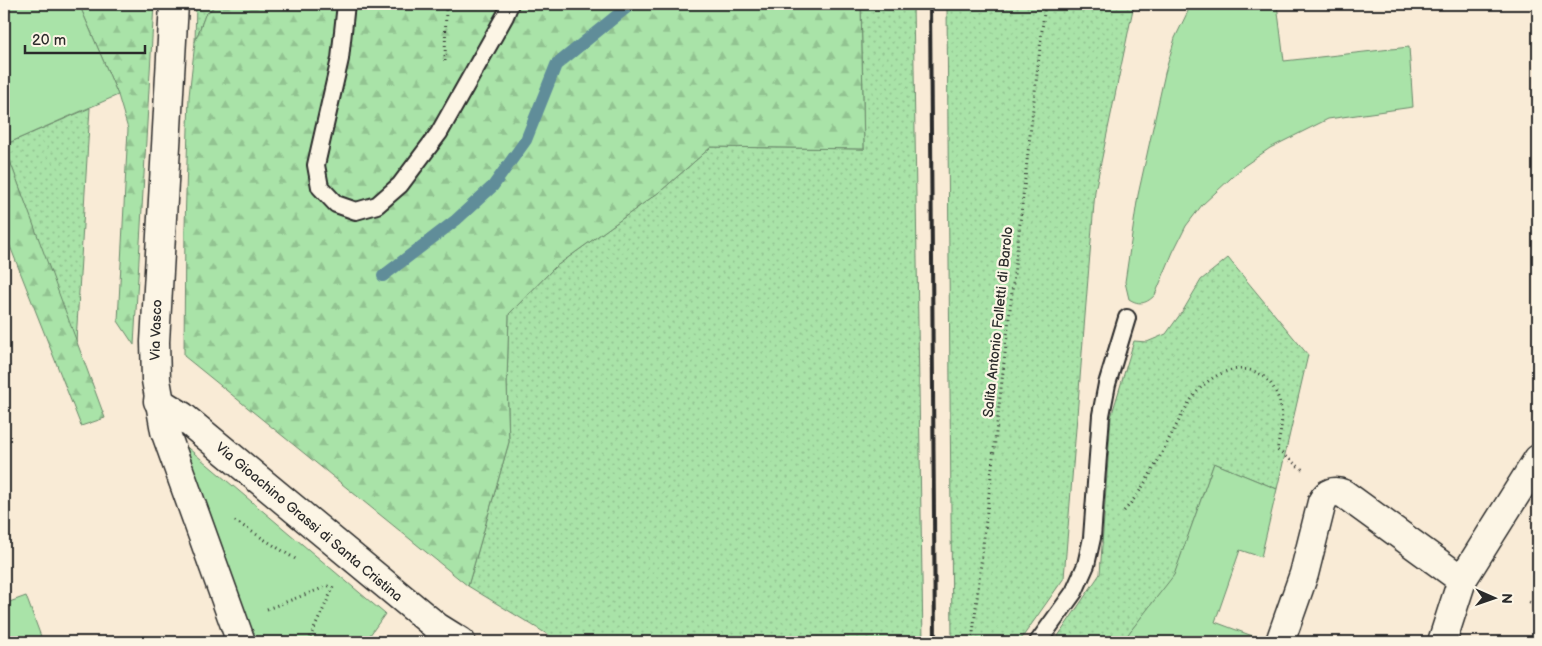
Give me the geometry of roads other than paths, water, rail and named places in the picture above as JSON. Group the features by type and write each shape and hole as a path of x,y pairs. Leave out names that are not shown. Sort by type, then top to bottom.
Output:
{"street":[{"name":"Via Vasco","path":"176,7 154,364 158,401 165,432 238,632"},
{"name":"Via Gioachino Grassi di Santa Cristina","path":"158,401 182,416 437,627 461,642"},
{"path":"1442,642 1462,580 1538,459"},
{"path":"1280,642 1304,574 1322,502 1331,492 1338,491 1344,494 1462,580"}],"lane":[{"path":"346,4 340,59 316,165 320,187 336,204 356,211 377,206 400,185 439,133 510,4"},
{"path":"1038,642 1074,592 1086,565 1092,538 1101,415 1107,384 1127,318"}],"waterway":[{"path":"383,276 456,220 493,186 526,140 556,65 631,4"}],"railway":[{"path":"930,4 935,642"}]}
